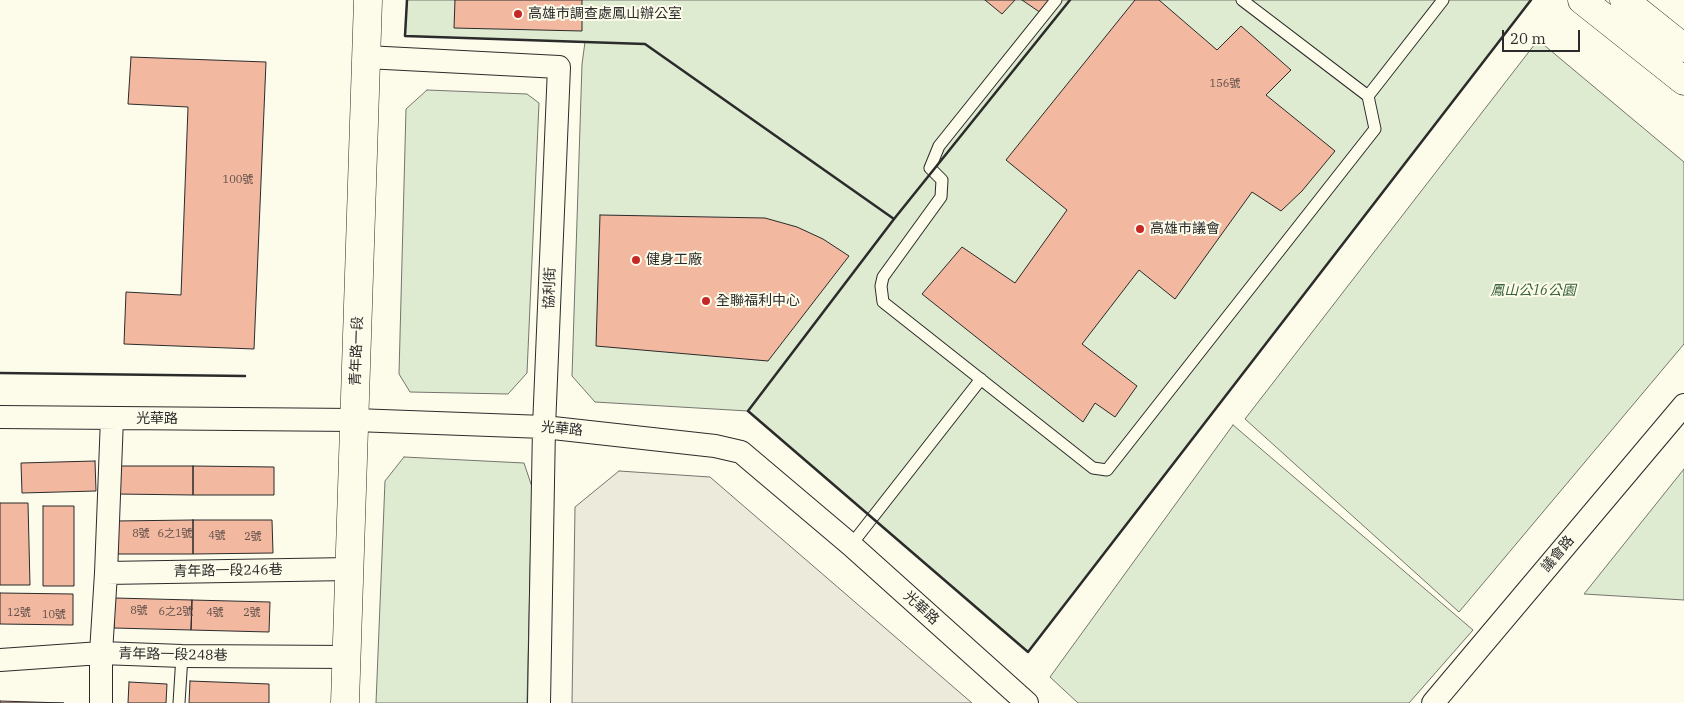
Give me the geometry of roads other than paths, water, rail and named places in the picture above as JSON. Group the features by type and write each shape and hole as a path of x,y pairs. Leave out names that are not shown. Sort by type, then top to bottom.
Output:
{"street":[{"name":"青年路一段","path":"345,703 368,0"},
{"path":"1582,0 1684,81"},
{"path":"1624,0 1684,48"},
{"name":"協利街","path":"366,57 559,67 544,427 539,703"},
{"name":"議會路","path":"1433,703 1684,404"},
{"name":"光華路","path":"0,417 354,420 544,427 715,446 741,452 851,545 1027,703"},
{"path":"101,703 101,653 112,418"},
{"name":"青年路一段246巷","path":"106,573 350,569"},
{"name":"青年路一段248巷","path":"0,660 101,653 182,656 347,657"}],"lane":[{"path":"1056,0 939,146 930,168 942,180 941,197 883,277 881,286 883,302 1093,468 1106,470 1375,129 1368,96 1242,0"},
{"path":"1368,96 1443,0"},
{"path":"851,545 981,379"},
{"path":"179,703 182,656"}],"place":[{"name":"高雄市調查處鳳山辦公室","path":"518,14"},
{"name":"高雄市議會","path":"1140,229"},
{"name":"健身工廠","path":"636,260"},
{"name":"全聯福利中心","path":"706,301"}],"park label":[{"name":"鳳山公16公園","path":"1533,291"}]}
